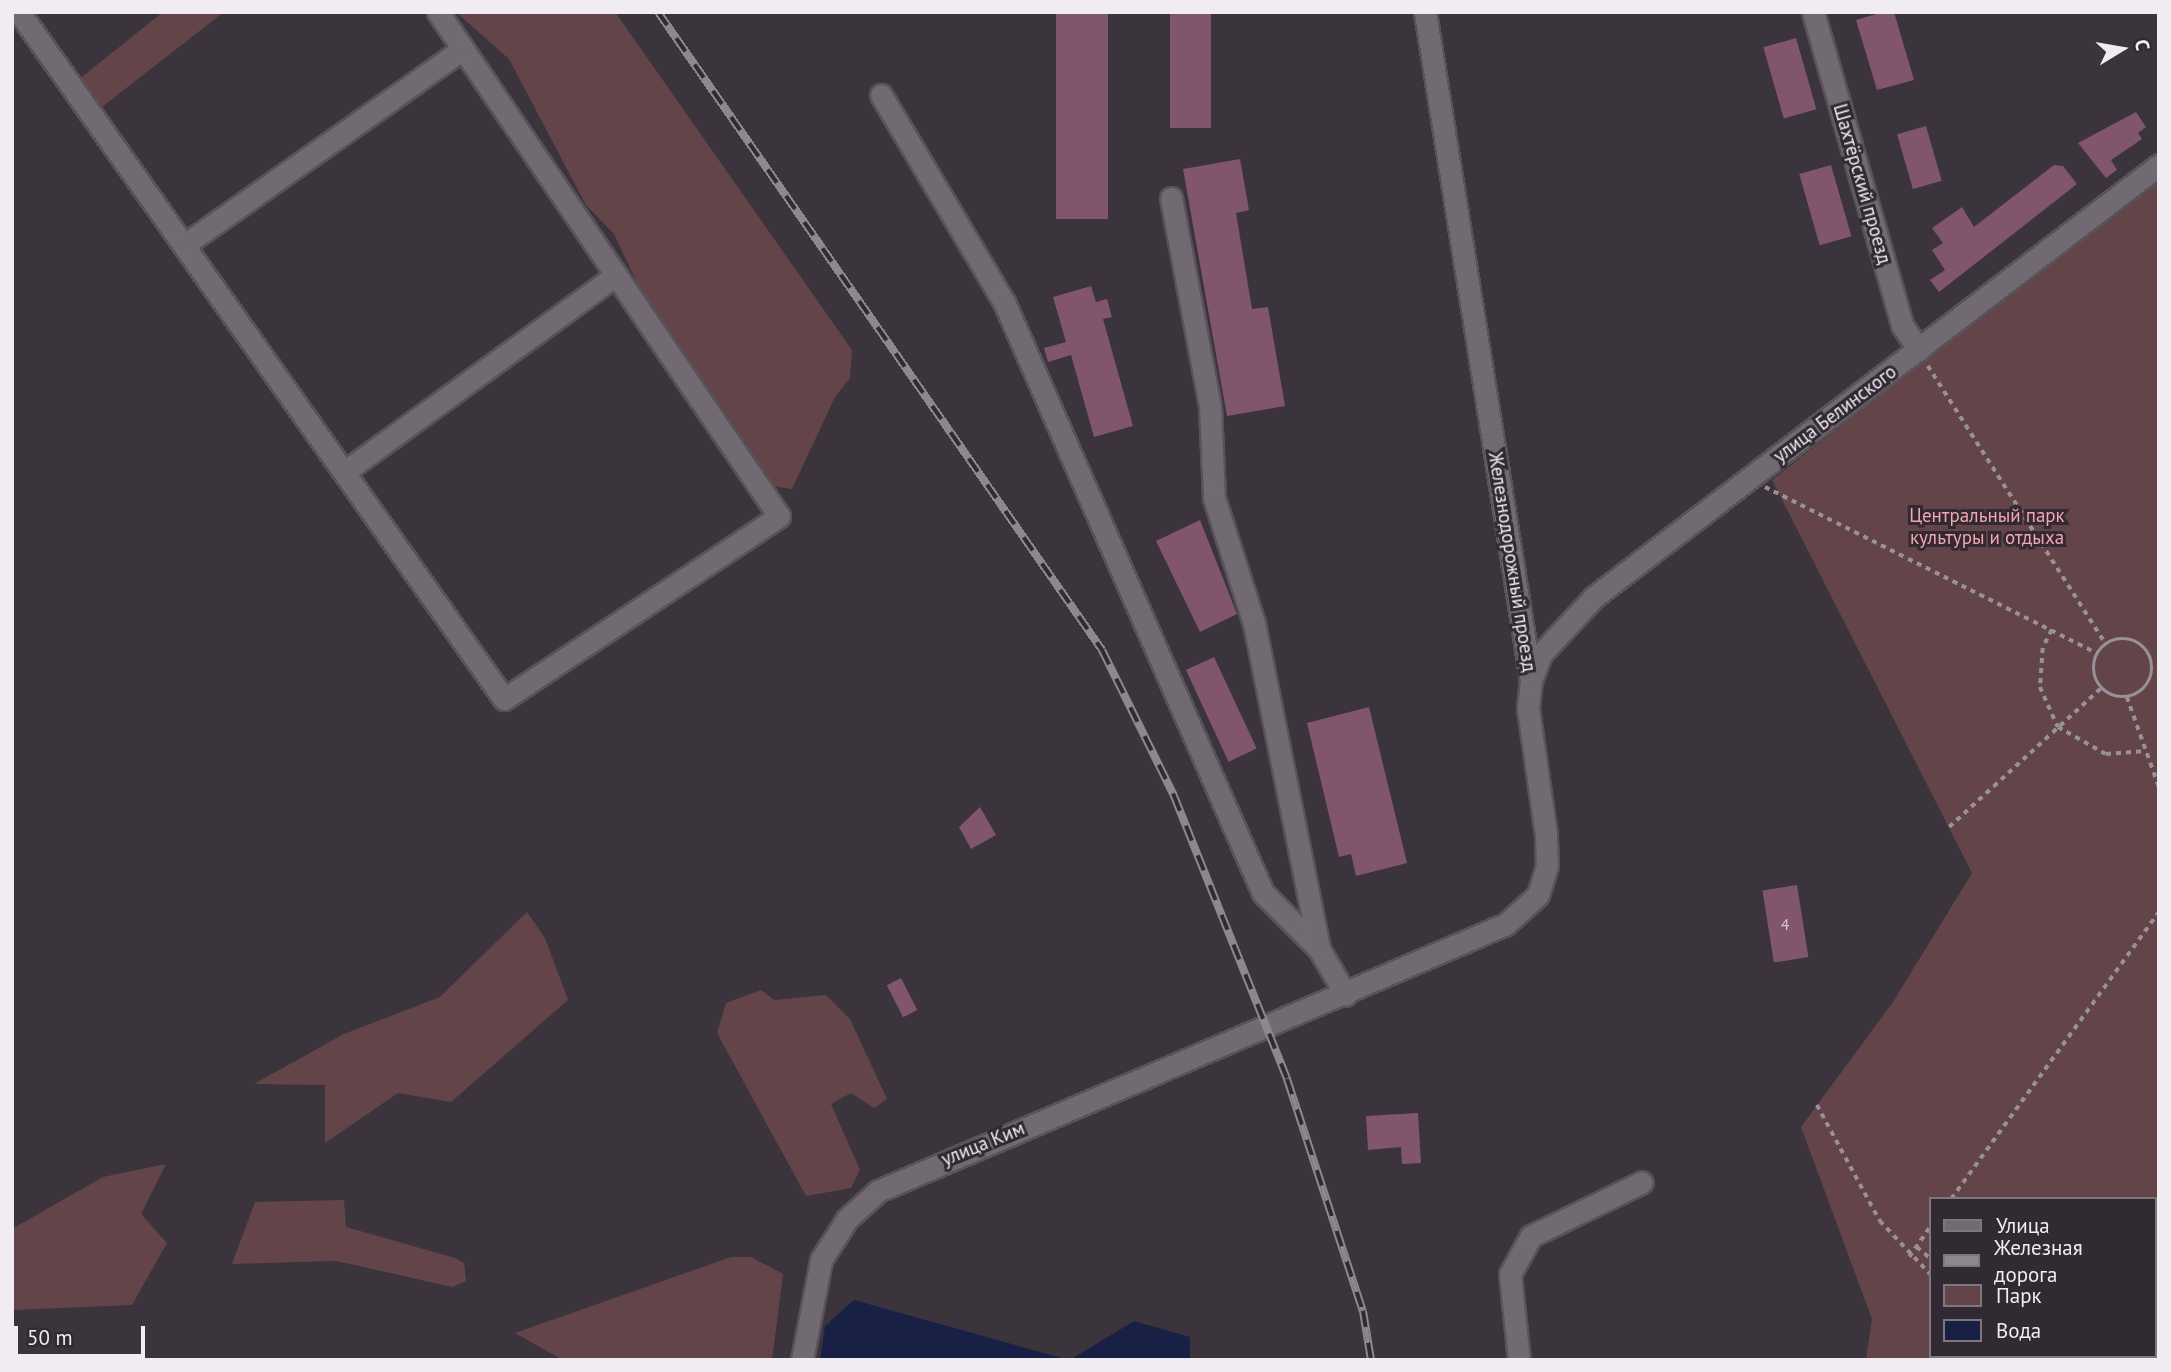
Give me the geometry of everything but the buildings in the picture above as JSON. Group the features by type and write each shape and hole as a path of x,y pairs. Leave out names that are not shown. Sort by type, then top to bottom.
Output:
{"street":[{"path":"19,12 504,698 779,516 438,12"},
{"name":"Железнодорожный проезд","path":"1268,1028 1506,924 1538,895 1546,845 1528,708 1531,681 1425,12"},
{"name":"Шахтёрский проезд","path":"1813,12 1902,325 1920,351"},
{"path":"184,245 463,49"},
{"path":"881,95 1004,302 1263,893 1319,949 1346,995"},
{"name":"улица Белинского","path":"1531,681 1541,654 1594,597 1920,351 2159,165"},
{"path":"1171,198 1210,406 1214,498 1254,623 1319,949"},
{"path":"344,472 616,275"},
{"name":"улица Ким","path":"802,1360 821,1260 847,1219 878,1191 1268,1028"},
{"path":"1519,1360 1510,1274 1531,1236 1642,1182"}],"path":[{"path":"1920,351 2106,644"},
{"path":"1756,474 1775,495 2098,654"},
{"path":"2052,630 2043,648 2040,687 2058,727 2106,754 2146,751"},
{"path":"2127,697 2101,688 2094,670 2098,654 2106,644 2130,640 2150,659"},
{"path":"2150,659 2159,657"},
{"path":"2127,697 2147,685 2150,659"},
{"path":"1949,827 2101,688"},
{"path":"2127,697 2159,787"},
{"path":"1952,1197 2159,912"},
{"path":"1817,1105 1880,1221 1909,1257 1930,1274"},
{"path":"1909,1257 1930,1227"},
{"path":"1916,1247 1930,1258"}],"green space":[{"path":"163,12 224,12 98,110 78,80"},
{"path":"456,12 615,12 852,350 850,378 835,397 792,489 771,486 648,306 614,234 586,205 509,59"},
{"name":"Центральный парк культуры и отдыха","path":"2159,177 2159,1360 1866,1360 1872,1319 1801,1127 1893,1002 1972,873 1772,480"},
{"path":"527,912 545,938 568,1000 451,1102 398,1093 325,1143 325,1085 254,1084 344,1034 440,997"},
{"path":"761,990 774,1000 826,995 850,1019 887,1099 874,1108 851,1093 831,1104 860,1170 851,1188 806,1196 717,1033 726,1003"},
{"path":"166,1164 141,1214 167,1243 132,1305 12,1310 12,1229 103,1177"},
{"path":"344,1200 346,1227 455,1258 464,1263 466,1281 452,1287 337,1261 232,1264 255,1202"},
{"path":"731,1257 751,1257 783,1274 772,1360 563,1360 515,1333"}],"water":[{"path":"854,1300 1069,1360 820,1360 825,1326"},
{"path":"1134,1321 1190,1337 1190,1360 1070,1360"}],"railway":[{"path":"658,12 1102,650 1174,796 1287,1079 1363,1311 1371,1360"}]}
